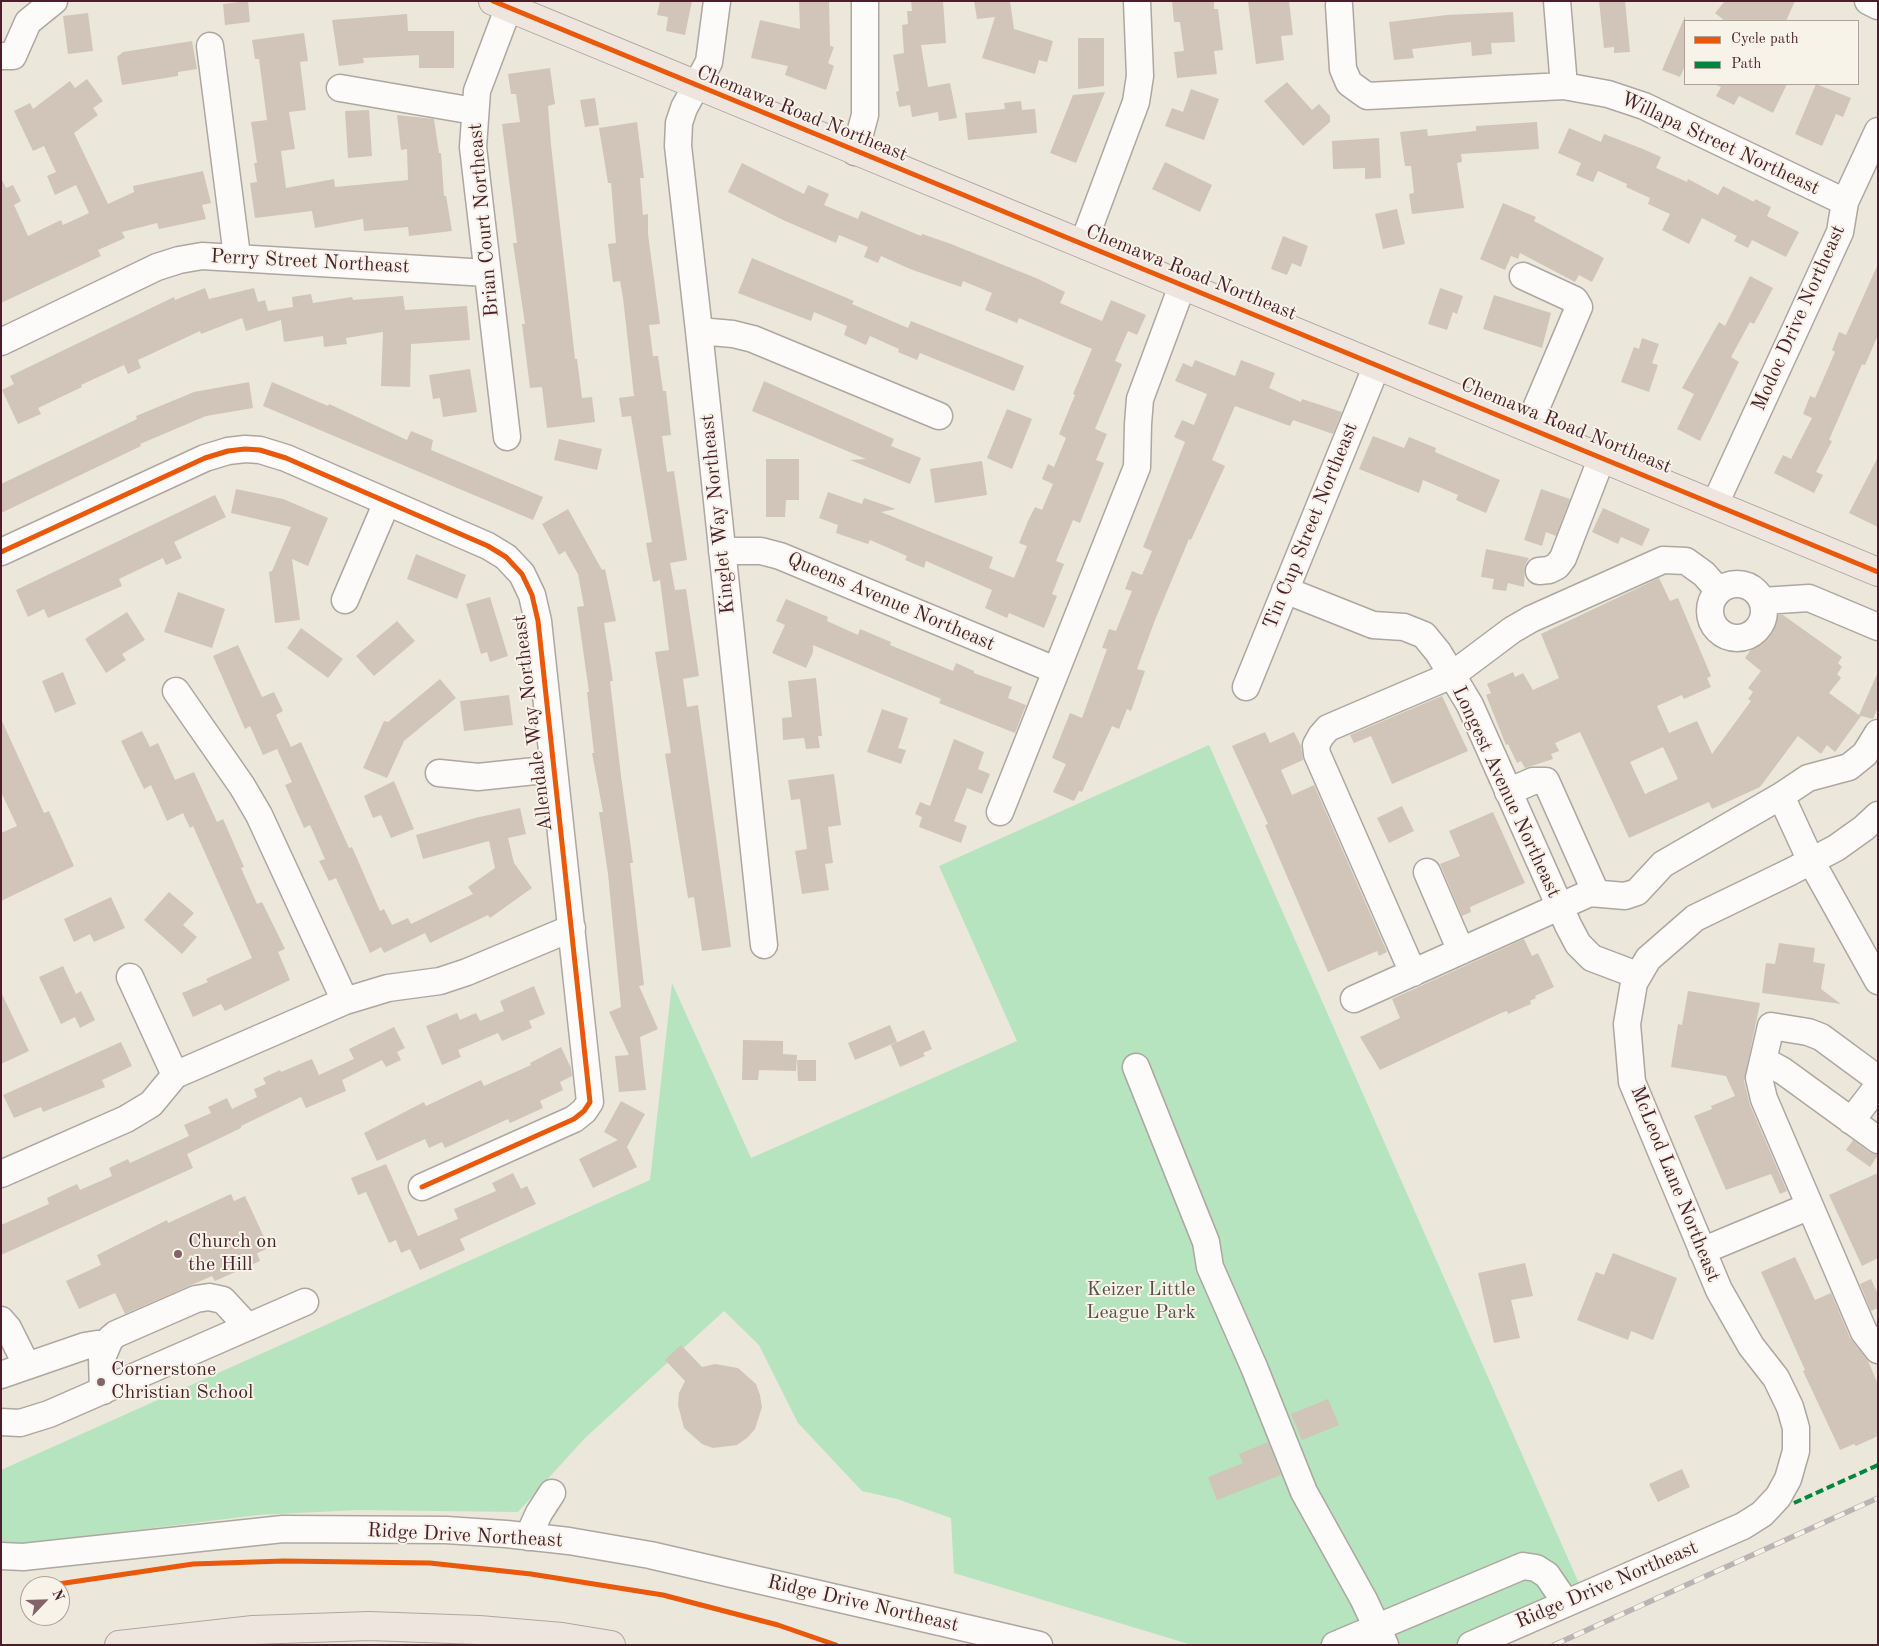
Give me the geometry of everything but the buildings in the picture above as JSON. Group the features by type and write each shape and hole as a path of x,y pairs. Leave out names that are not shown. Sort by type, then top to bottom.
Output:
{"main road":[{"name":"Chemawa Road Northeast","path":"504,3 695,86 1084,244 1878,572"},
{"path":"118,1645 253,1630 369,1626 479,1630 562,1637 611,1645"}],"street":[{"path":"7,56 28,22 54,1"},
{"name":"Kinglet Way Northeast","path":"717,1 709,62 695,86 679,122 678,146 764,945"},
{"path":"855,152 865,115 865,1"},
{"path":"1084,244 1136,102 1140,76 1137,1"},
{"path":"1557,1 1564,86"},
{"path":"1868,1 1878,6"},
{"name":"Brian Court Northeast","path":"504,3 483,71 474,111 474,148 507,437"},
{"name":"Willapa Street Northeast","path":"1339,5 1343,69 1349,83 1367,96 1564,86 1608,94 1644,106 1845,202"},
{"path":"210,46 236,256"},
{"path":"340,88 474,111"},
{"name":"Modoc Drive Northeast","path":"1715,504 1840,232 1845,202 1878,131"},
{"name":"Perry Street Northeast","path":"1,342 158,267 179,260 202,256 236,256 487,273"},
{"path":"1523,276 1575,300 1579,307 1528,427"},
{"path":"1000,812 1137,467 1140,399 1182,286"},
{"path":"699,331 734,334 754,339 939,416"},
{"name":"Tin Cup Street Northeast","path":"1246,687 1377,365"},
{"name":"Allendale Way Northeast","path":"1,552 205,458 228,451 260,450 286,458 488,546 506,557 522,574 532,595 538,621 590,1102 584,1112 574,1119 422,1187"},
{"path":"1539,570 1549,570 1557,566 1563,558 1602,457"},
{"path":"345,600 387,502"},
{"name":"Queens Avenue Northeast","path":"722,551 761,551 780,556 1055,670"},
{"path":"1413,973 1317,754 1316,745 1328,728 1452,675 1512,630 1531,619 1663,560 1686,561 1704,574 1719,591"},
{"path":"1735,584 1744,585 1752,588 1762,601 1764,618 1754,633 1736,639 1727,637 1713,625 1710,616 1713,598 1719,591 1735,584"},
{"name":"Longest Avenue Northeast","path":"1285,590 1373,625 1414,629 1424,635 1470,705 1578,944 1592,958 1637,975"},
{"path":"1762,601 1809,598 1878,627"},
{"path":"176,691 242,786 259,815 345,1001"},
{"path":"1354,999 1590,893 1625,896 1636,892 1663,864 1781,796 1808,778 1849,767 1865,754 1878,733"},
{"path":"439,773 478,777 554,769"},
{"path":"1508,792 1532,781 1546,781 1596,893"},
{"path":"1781,796 1812,861 1878,981"},
{"name":"McLeod Lane Northeast","path":"1743,1526 1778,1497 1788,1479 1796,1451 1796,1428 1790,1407 1776,1378 1747,1338 1719,1290 1702,1251 1632,1082 1627,1024 1637,975 1648,958 1694,918 1812,861 1843,843 1878,815"},
{"path":"1427,872 1461,951"},
{"path":"1,1174 126,1119 151,1104 175,1075 345,1001 388,988 440,981 467,972 572,928"},
{"path":"130,977 175,1075"},
{"path":"1878,1079 1821,1037 1808,1032 1771,1026 1759,1078 1764,1099 1864,1332 1878,1350"},
{"path":"1763,1060 1784,1071 1878,1140"},
{"path":"1136,1067 1206,1242 1210,1267 1254,1367 1304,1492 1364,1600 1381,1636"},
{"path":"1852,1121 1878,1086"},
{"path":"1702,1251 1810,1206"},
{"path":"102,1391 102,1358 107,1345 116,1334 196,1299 209,1297 222,1300 248,1327"},
{"path":"1,1422 20,1423 49,1414 305,1302"},
{"path":"1,1320 8,1328 27,1366"},
{"path":"1,1375 85,1346 107,1345"},
{"path":"528,1537 539,1513 552,1493"},
{"name":"Ridge Drive Northeast","path":"1471,1645 1743,1526"},
{"name":"Ridge Drive Northeast","path":"1,1556 23,1556 283,1529 446,1530 528,1537 569,1541 714,1569 1039,1645"},
{"path":"1335,1645 1381,1636 1523,1566 1536,1568 1547,1575 1566,1603"}],"green space":[{"name":"Keizer Little League Park","path":"1209,745 1581,1588 1454,1645 1192,1645 954,1573 951,1518 897,1499 862,1491 798,1423 759,1345 724,1311 584,1439 518,1512 358,1510 258,1515 8,1546 1,1544 1,1470 650,1180 672,983 751,1158 1017,1041 939,866"}],"railway":[{"path":"1554,1645 1878,1498"}],"marked path":[{"path":"1794,1503 1878,1465"}],"cycle path":[{"path":"493,1 1878,572"},
{"path":"1,552 205,458 228,451 245,449 260,450 286,458 488,546 506,557 522,574 532,595 538,621 590,1102 584,1111 574,1119 422,1187"},
{"path":"70,1582 193,1564 284,1561 430,1563 531,1574 663,1595 778,1625 836,1645"}],"place":[{"name":"Church on the Hill","path":"178,1254"},
{"name":"Cornerstone Christian School","path":"101,1382"}]}
